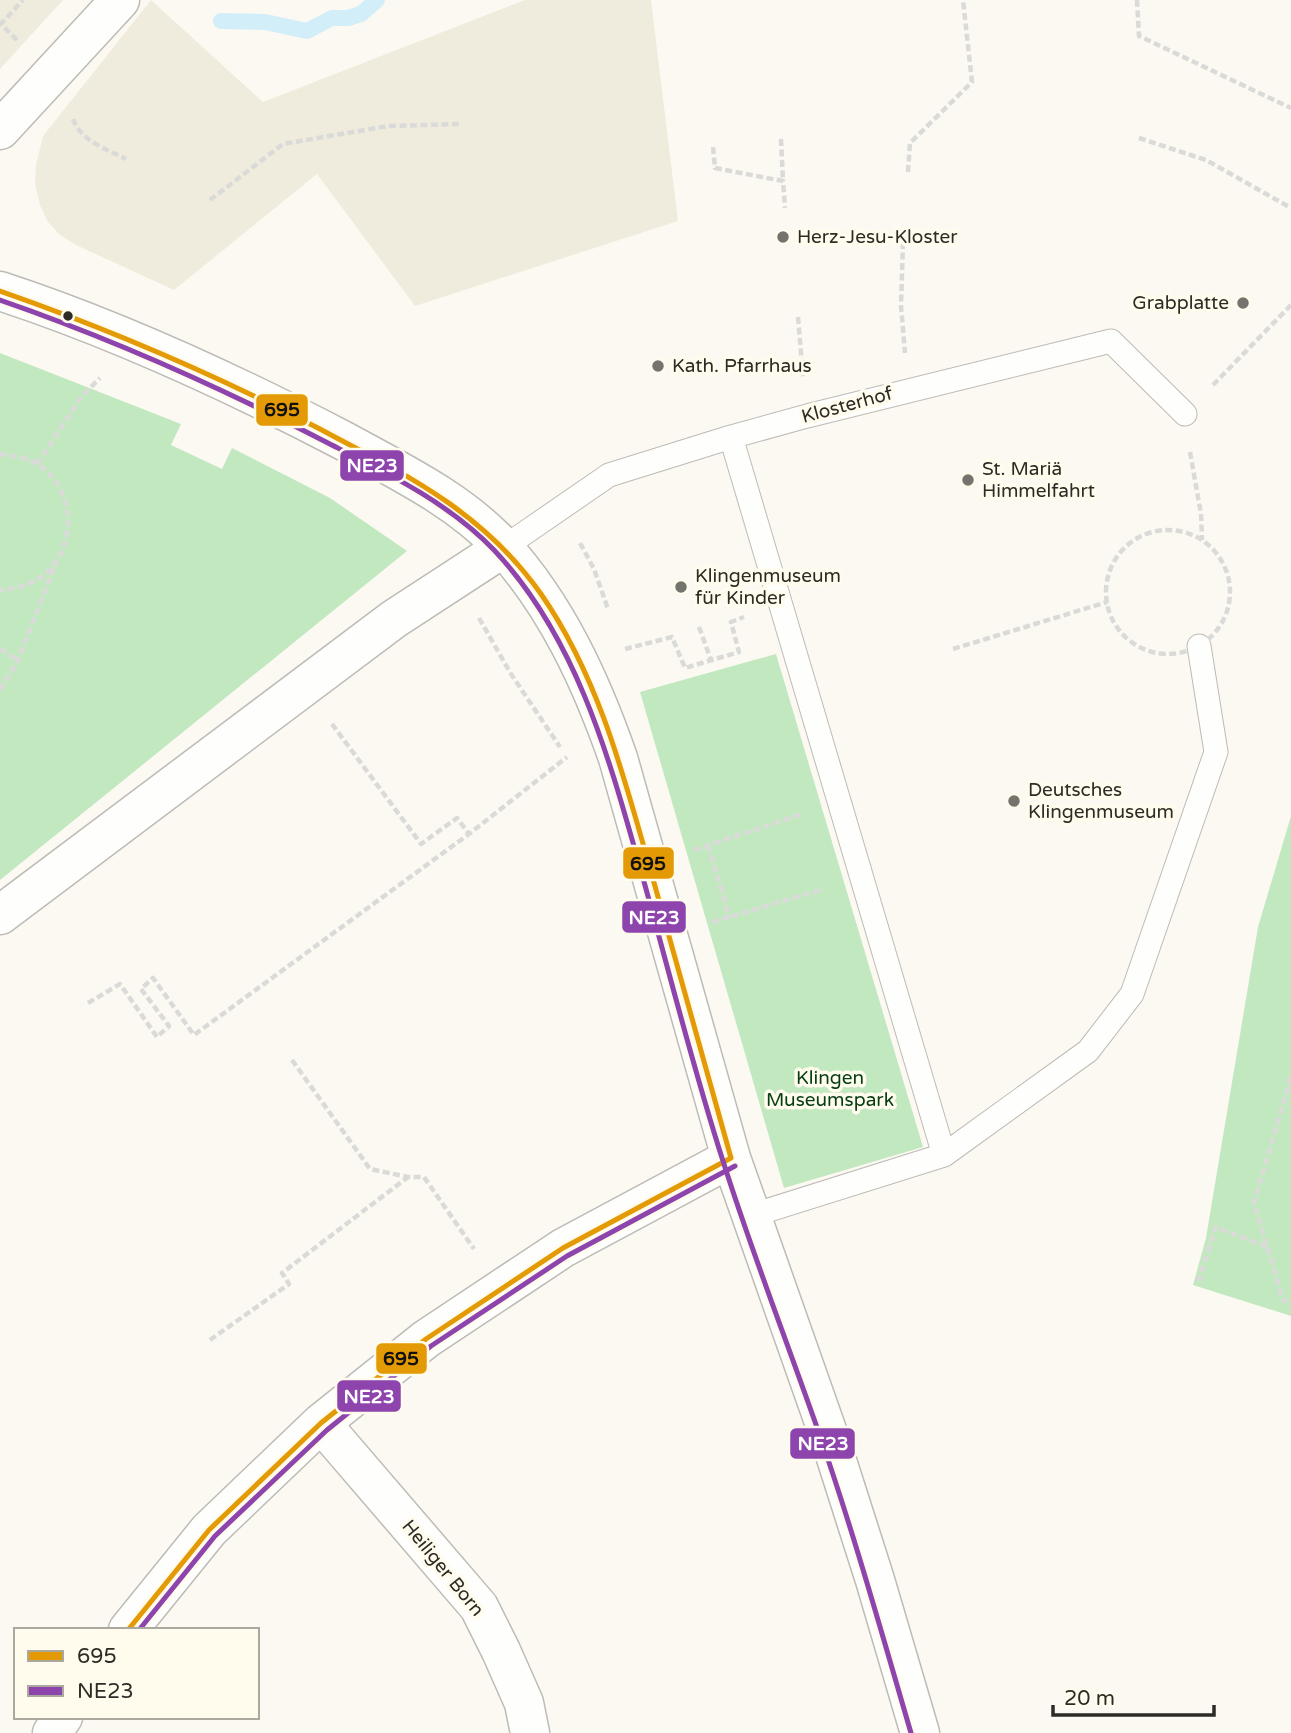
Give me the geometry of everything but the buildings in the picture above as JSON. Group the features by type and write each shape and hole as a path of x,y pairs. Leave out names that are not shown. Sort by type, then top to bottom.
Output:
{"street":[{"path":"0,130 120,0"},
{"path":"0,291 121,336 283,409 408,475 467,515 503,548 542,595 566,636 606,725 645,850 731,1158 834,1452 920,1733"},
{"path":"0,915 394,619 503,548"},
{"path":"130,1628 209,1530 321,1423 426,1339 563,1248 731,1158"},
{"name":"Heiliger Born","path":"321,1423 479,1607 524,1703 530,1733"}],"lane":[{"name":"Klosterhof","path":"503,548 609,475 731,436 1111,341 1185,414"},
{"path":"731,436 944,1155"},
{"path":"750,1216 944,1155 1088,1051 1132,995 1216,752 1199,646"}],"path":[{"path":"22,45 1,24 23,0"},
{"path":"908,173 910,143 972,82 963,0"},
{"path":"1137,0 1139,36 1291,108"},
{"path":"52,73 74,97 71,116 76,129 89,140 126,159"},
{"path":"210,200 283,144 388,126 461,124"},
{"path":"1139,138 1206,160 1291,208"},
{"path":"781,139 785,208"},
{"path":"713,147 715,167 783,181"},
{"path":"903,242 901,306 906,359"},
{"path":"1235,364 1291,306"},
{"path":"798,317 807,416"},
{"path":"37,464 82,396 104,374"},
{"path":"0,454 18,456 37,464 53,479 65,497 69,519 66,540 18,660 0,690"},
{"path":"1196,494 1202,514 1202,540"},
{"path":"1163,530 1184,532 1202,540 1218,555 1227,574 1230,594 1226,615 1215,632 1199,646 1180,653 1161,654 1141,648 1125,636 1113,621 1107,602 1106,582 1113,564 1126,547 1143,535 1163,530"},
{"path":"0,590 23,586 42,576 57,560"},
{"path":"88,1003 120,984 157,1037 169,1026 141,989 153,978 194,1035 469,834 568,758 511,674 481,622 461,576"},
{"path":"953,649 1107,602"},
{"path":"622,650 672,637 685,667 711,660 739,652 731,622 782,606"},
{"path":"699,627 711,660"},
{"path":"0,649 18,660"},
{"path":"334,727 421,844 457,818 469,834"},
{"path":"688,852 806,813"},
{"path":"708,845 730,918"},
{"path":"708,923 829,888"},
{"path":"292,1060 370,1169 408,1177 424,1177 501,1287"},
{"path":"1291,1077 1254,1203 1283,1300 1291,1303"},
{"path":"211,1340 289,1284 282,1273 408,1177"},
{"path":"1202,1280 1199,1279 1216,1227 1268,1247"}],"shaded area":[{"path":"0,0 63,0 0,69"},
{"path":"151,0 263,102 525,0 651,0 678,221 415,306 317,174 174,290 60,235 48,222 35,184 36,165 43,136"}],"green space":[{"path":"0,353 181,424 171,445 222,469 232,448 330,498 407,551 0,880"},
{"name":"Klingen Museumspark","path":"776,654 923,1147 784,1188 640,692"},
{"path":"1291,816 1291,1316 1193,1285 1206,1238 1258,927"}],"waterway":[{"path":"221,21 265,22 307,31 332,18 348,18 361,14 377,0"}],"transit line":[{"name":"695","path":"0,291 161,353 278,407 348,444 439,497 494,539 518,565 562,627 609,732 731,1158"},
{"name":"NE23","path":"0,300 84,331 206,383 415,489 457,517 494,550 523,584 547,621 569,660 602,743 629,828 712,1125 832,1473 911,1733"},
{"name":"695","path":"130,1628 209,1530 321,1423 426,1339 563,1248 731,1158"},
{"name":"NE23","path":"141,1628 215,1536 327,1430 431,1346 567,1256 735,1166"}],"place":[{"name":"Herz-Jesu-Kloster","path":"783,237"},
{"name":"Grabplatte","path":"1243,303"},
{"name":"Kath. Pfarrhaus","path":"658,366"},
{"name":"St. Mariä Himmelfahrt","path":"968,480"},
{"name":"Klingenmuseum für Kinder","path":"681,587"},
{"name":"Deutsches Klingenmuseum","path":"1014,801"}]}
